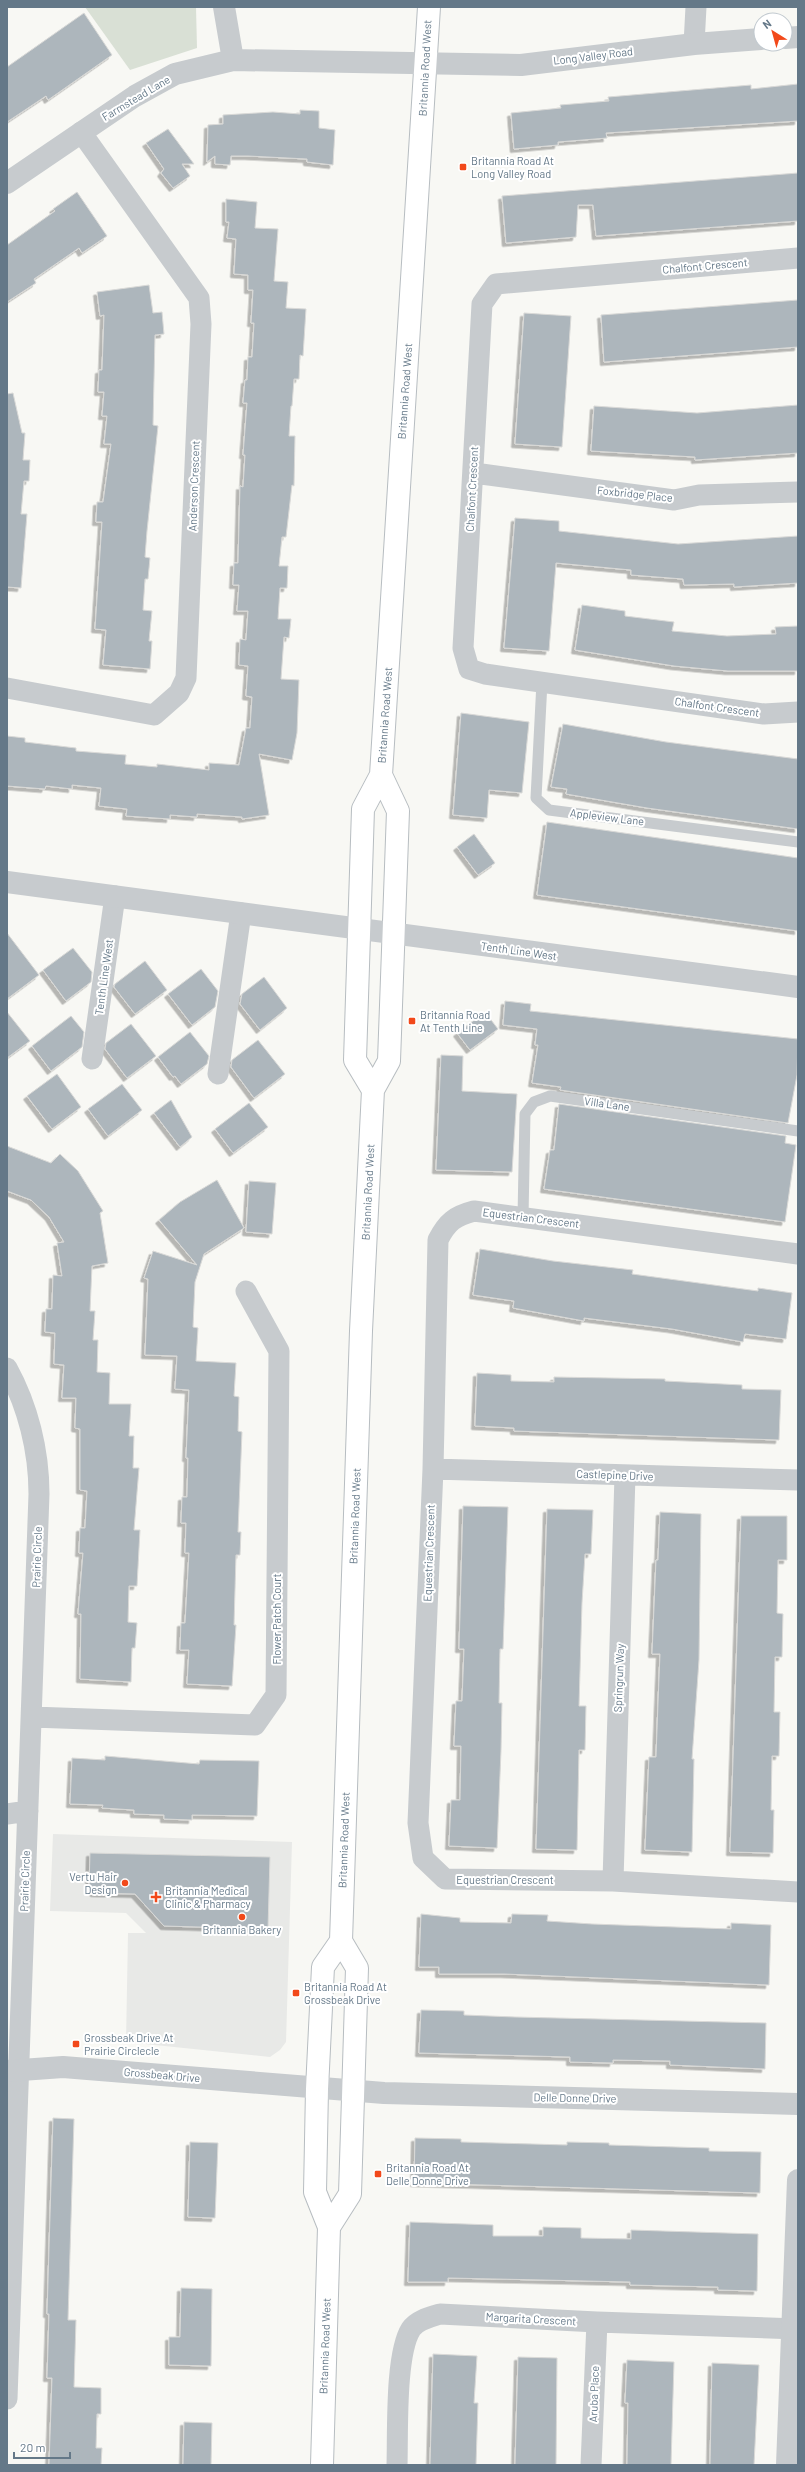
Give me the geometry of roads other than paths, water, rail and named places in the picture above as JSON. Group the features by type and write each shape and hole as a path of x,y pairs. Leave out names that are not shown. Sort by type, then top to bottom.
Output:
{"main road":[{"name":"Britannia Road West","path":"373,1090 355,1060 357,930 363,809 381,775 426,65 428,7"},
{"name":"Britannia Road West","path":"322,2465 329,2227 315,2192 317,2089 323,1966 341,1941 360,1331 373,1090 389,1061 394,934 398,811 381,775"},
{"path":"329,2227 350,2194 357,1968 341,1941"}],"street":[{"path":"224,7 233,60"},
{"path":"694,44 696,7"},
{"name":"Long Valley Road","path":"426,65 521,65 694,44 753,40"},
{"name":"Farmstead Lane","path":"7,183 135,96 175,74 233,60 426,65"},
{"name":"Anderson Crescent","path":"7,688 154,715 179,693 186,678 201,324 199,298 81,132"},
{"name":"Chalfont Crescent","path":"798,258 496,284 482,304 474,473 463,648 469,669 485,674 764,714 798,712"},
{"name":"Foxbridge Place","path":"474,473 674,500 699,495 798,492"},
{"name":"Tenth Line West","path":"7,882 357,930 798,987"},
{"name":"Tenth Line West","path":"92,1059 115,896"},
{"path":"218,1074 241,913"},
{"name":"Equestrian Crescent","path":"798,1254 474,1211 457,1215 446,1224 438,1240 433,1469 418,1823 423,1858 446,1879 613,1881 798,1892"},
{"name":"Flower Patch Court","path":"32,1717 255,1724 276,1695 279,1351 246,1292"},
{"name":"Prairie Circle","path":"7,1368 19,1395 30,1430 39,1477 32,1717 14,2071 7,2399"},
{"name":"Castlepine Drive","path":"433,1469 798,1480"},
{"name":"Springrun Way","path":"613,1881 625,1475"},
{"path":"7,1814 28,1811"},
{"name":"Grossbeak Drive","path":"14,2071 63,2067 94,2068 352,2092"},
{"name":"Delle Donne Drive","path":"352,2092 798,2104"},
{"path":"787,2465 788,2403 796,2329 798,2180"},
{"name":"Margarita Crescent","path":"397,2465 401,2356 412,2328 422,2320 440,2314 597,2322 796,2329"},
{"name":"Aruba Place","path":"591,2465 597,2322"}],"lane":[{"name":"Appleview Lane","path":"542,682 536,798 549,810 798,842"},
{"name":"Villa Lane","path":"524,1217 525,1114 534,1102 550,1096 798,1131"}],"place":[{"name":"Britannia Road At Long Valley Road","path":"463,167"},
{"name":"Britannia Road At Tenth Line","path":"412,1021"},
{"name":"Vertu Hair Design","path":"125,1883"},
{"name":"Britannia Medical Clinic & Pharmacy","path":"156,1897"},
{"name":"Britannia Bakery","path":"242,1917"},
{"name":"Britannia Road At Grossbeak Drive","path":"296,1993"},
{"name":"Grossbeak Drive At Prairie Circlecle","path":"76,2044"},
{"name":"Britannia Road At Delle Donne Drive","path":"378,2174"}]}
